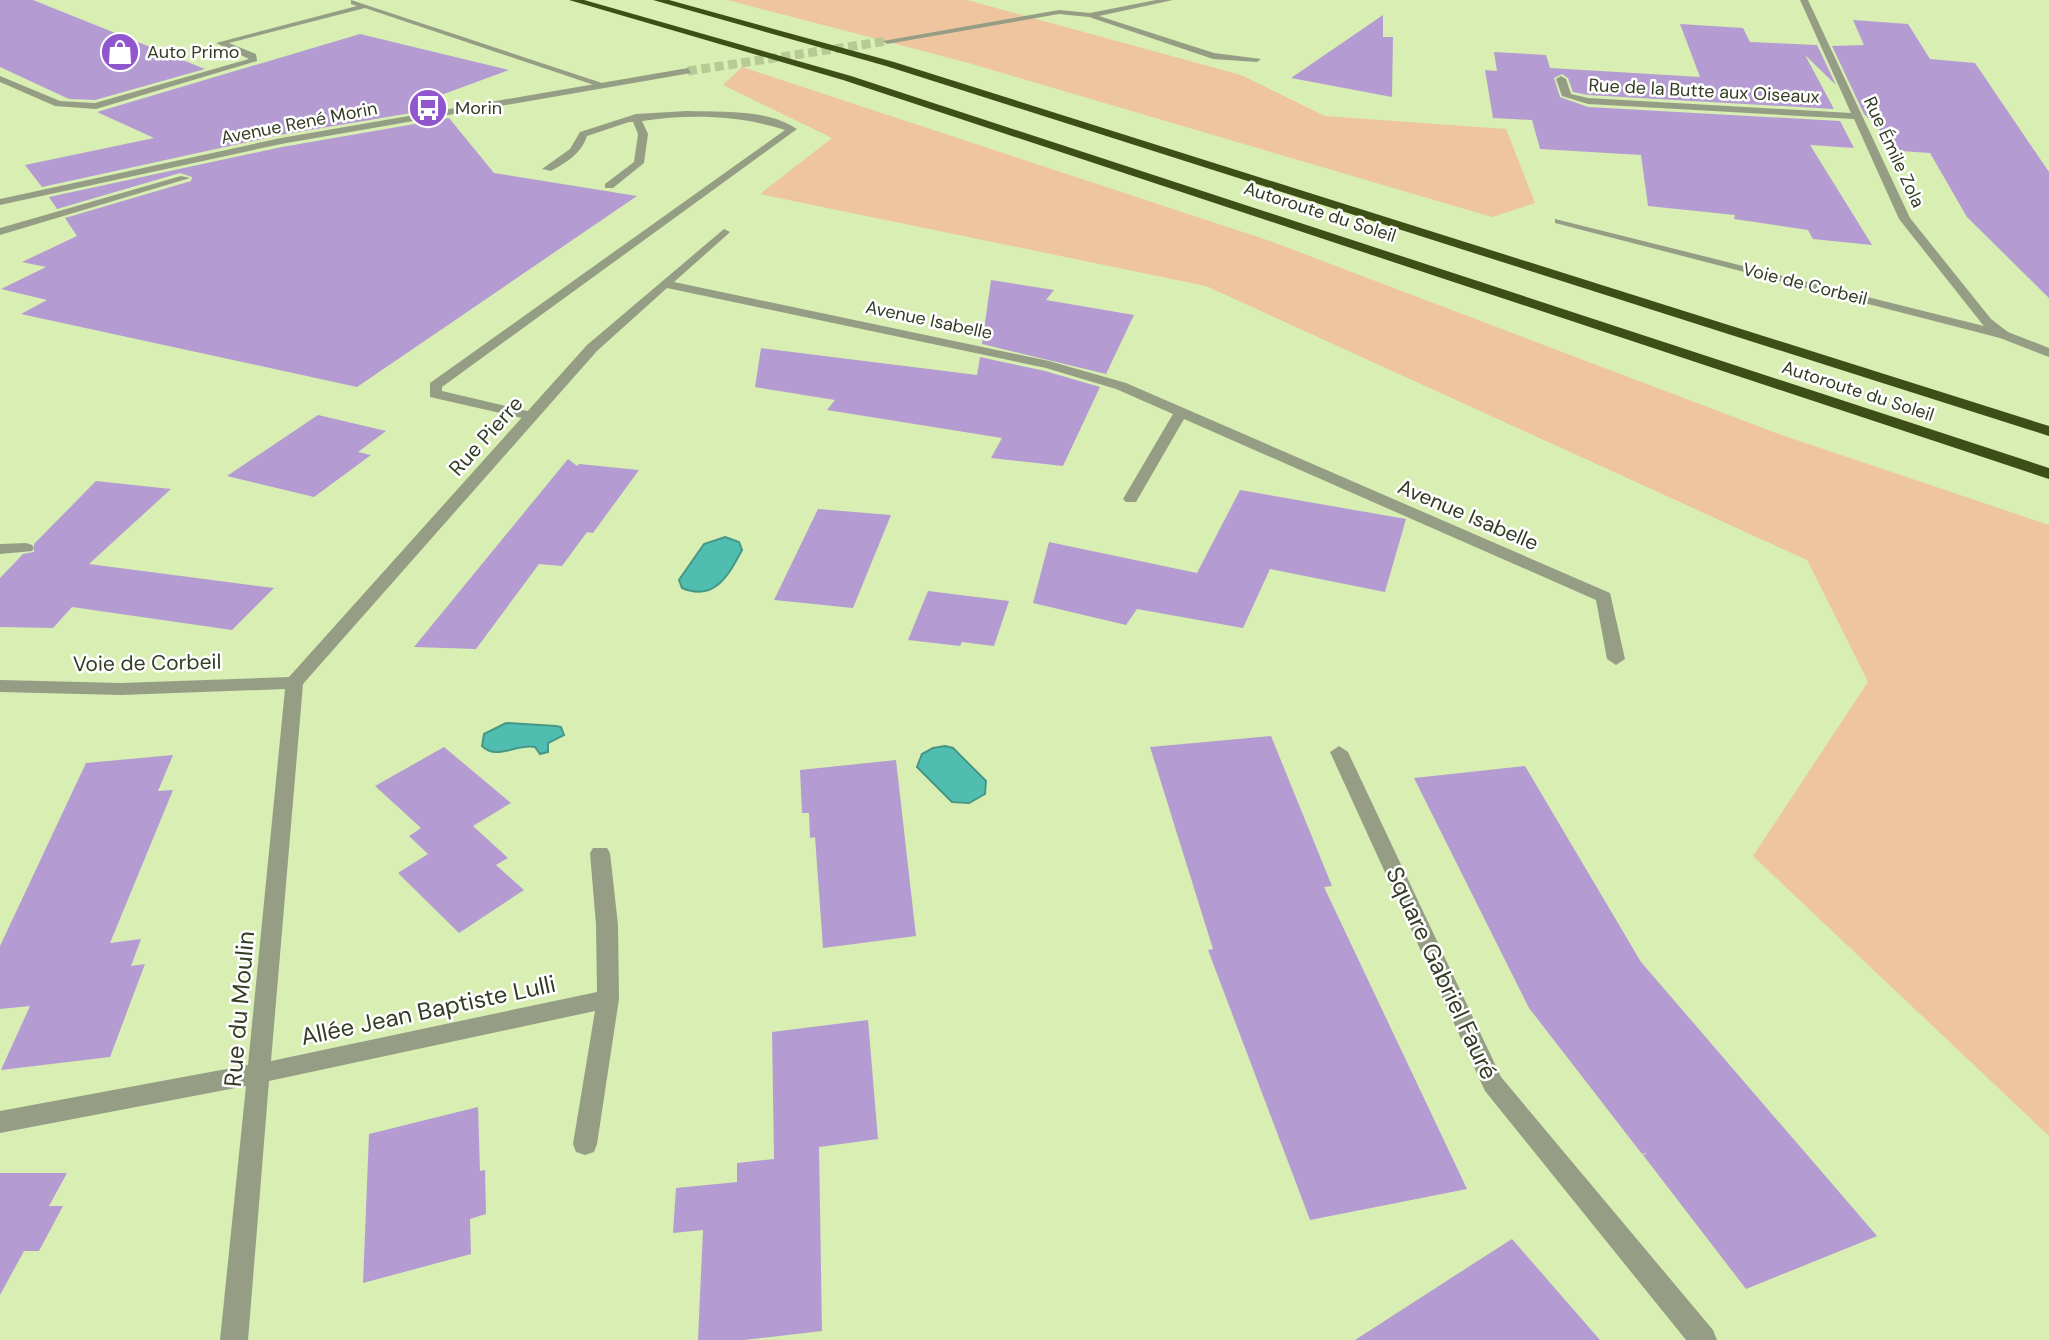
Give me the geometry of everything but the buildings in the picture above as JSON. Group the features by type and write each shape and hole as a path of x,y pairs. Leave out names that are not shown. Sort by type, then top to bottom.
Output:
{"highway":[{"name":"Autoroute du Soleil","path":"574,0 861,83 2049,474"},
{"name":"Autoroute du Soleil","path":"658,0 915,71 2049,431"}],"street":[{"path":"346,0 603,85"},
{"path":"1059,12 1082,0"},
{"path":"1090,15 1169,0"},
{"name":"Rue Émile Zola","path":"1804,0 1905,219 1987,322 2004,335"},
{"path":"0,79 61,107 75,109 96,106 253,61 253,56 220,43 365,6"},
{"path":"887,41 1059,12 1090,15 1213,56 1257,59"},
{"name":"Avenue René Morin","path":"0,202 281,141 688,71"},
{"name":"Rue de la Butte aux Oiseaux","path":"1561,79 1567,96 1588,101 1858,116"},
{"path":"531,416 452,401 435,394 435,386 792,129 728,116 636,117 602,124 583,134 580,146 570,156 547,169"},
{"path":"608,186 639,163 643,134 636,117"},
{"path":"0,232 185,178"},
{"name":"Voie de Corbeil","path":"1559,221 2004,335 2049,353"},
{"name":"Rue Pierre","path":"294,682 592,348 724,232"},
{"name":"Avenue Isabelle","path":"664,284 1049,365 1121,386 1604,597 1616,659"},
{"path":"1131,499 1180,413"},
{"path":"0,549 26,548"},
{"name":"Voie de Corbeil","path":"0,686 121,689 294,682"},
{"name":"Rue du Moulin","path":"234,1340 294,682"},
{"name":"Square Gabriel Fauré","path":"1339,752 1493,1084 1703,1340"},
{"path":"585,1143 608,999 607,925 600,853"},
{"name":"Allée Jean Baptiste Lulli","path":"0,1122 260,1073 608,999"}],"shaded area":[{"path":"727,0 967,0 1241,75 1325,116 1506,129 1535,203 1492,217 965,62"},
{"path":"742,67 1270,241 1776,433 2049,525 2049,1136 1753,856 1868,682 1807,560 1206,286 760,194 832,138 723,85"}],"water":[{"path":"725,537 739,542 742,550 726,576 720,583 703,591 682,588 679,580 704,544"},
{"path":"506,723 561,727 564,735 548,743 548,752 540,754 535,747 528,746 494,752 482,746 484,734"},
{"path":"945,746 953,748 986,781 985,794 969,803 952,802 917,767 922,754"}],"tunnel":[{"path":"688,71 887,41"}],"place":[{"name":"Auto Primo","path":"120,52"},
{"name":"Morin","path":"428,108"}]}
